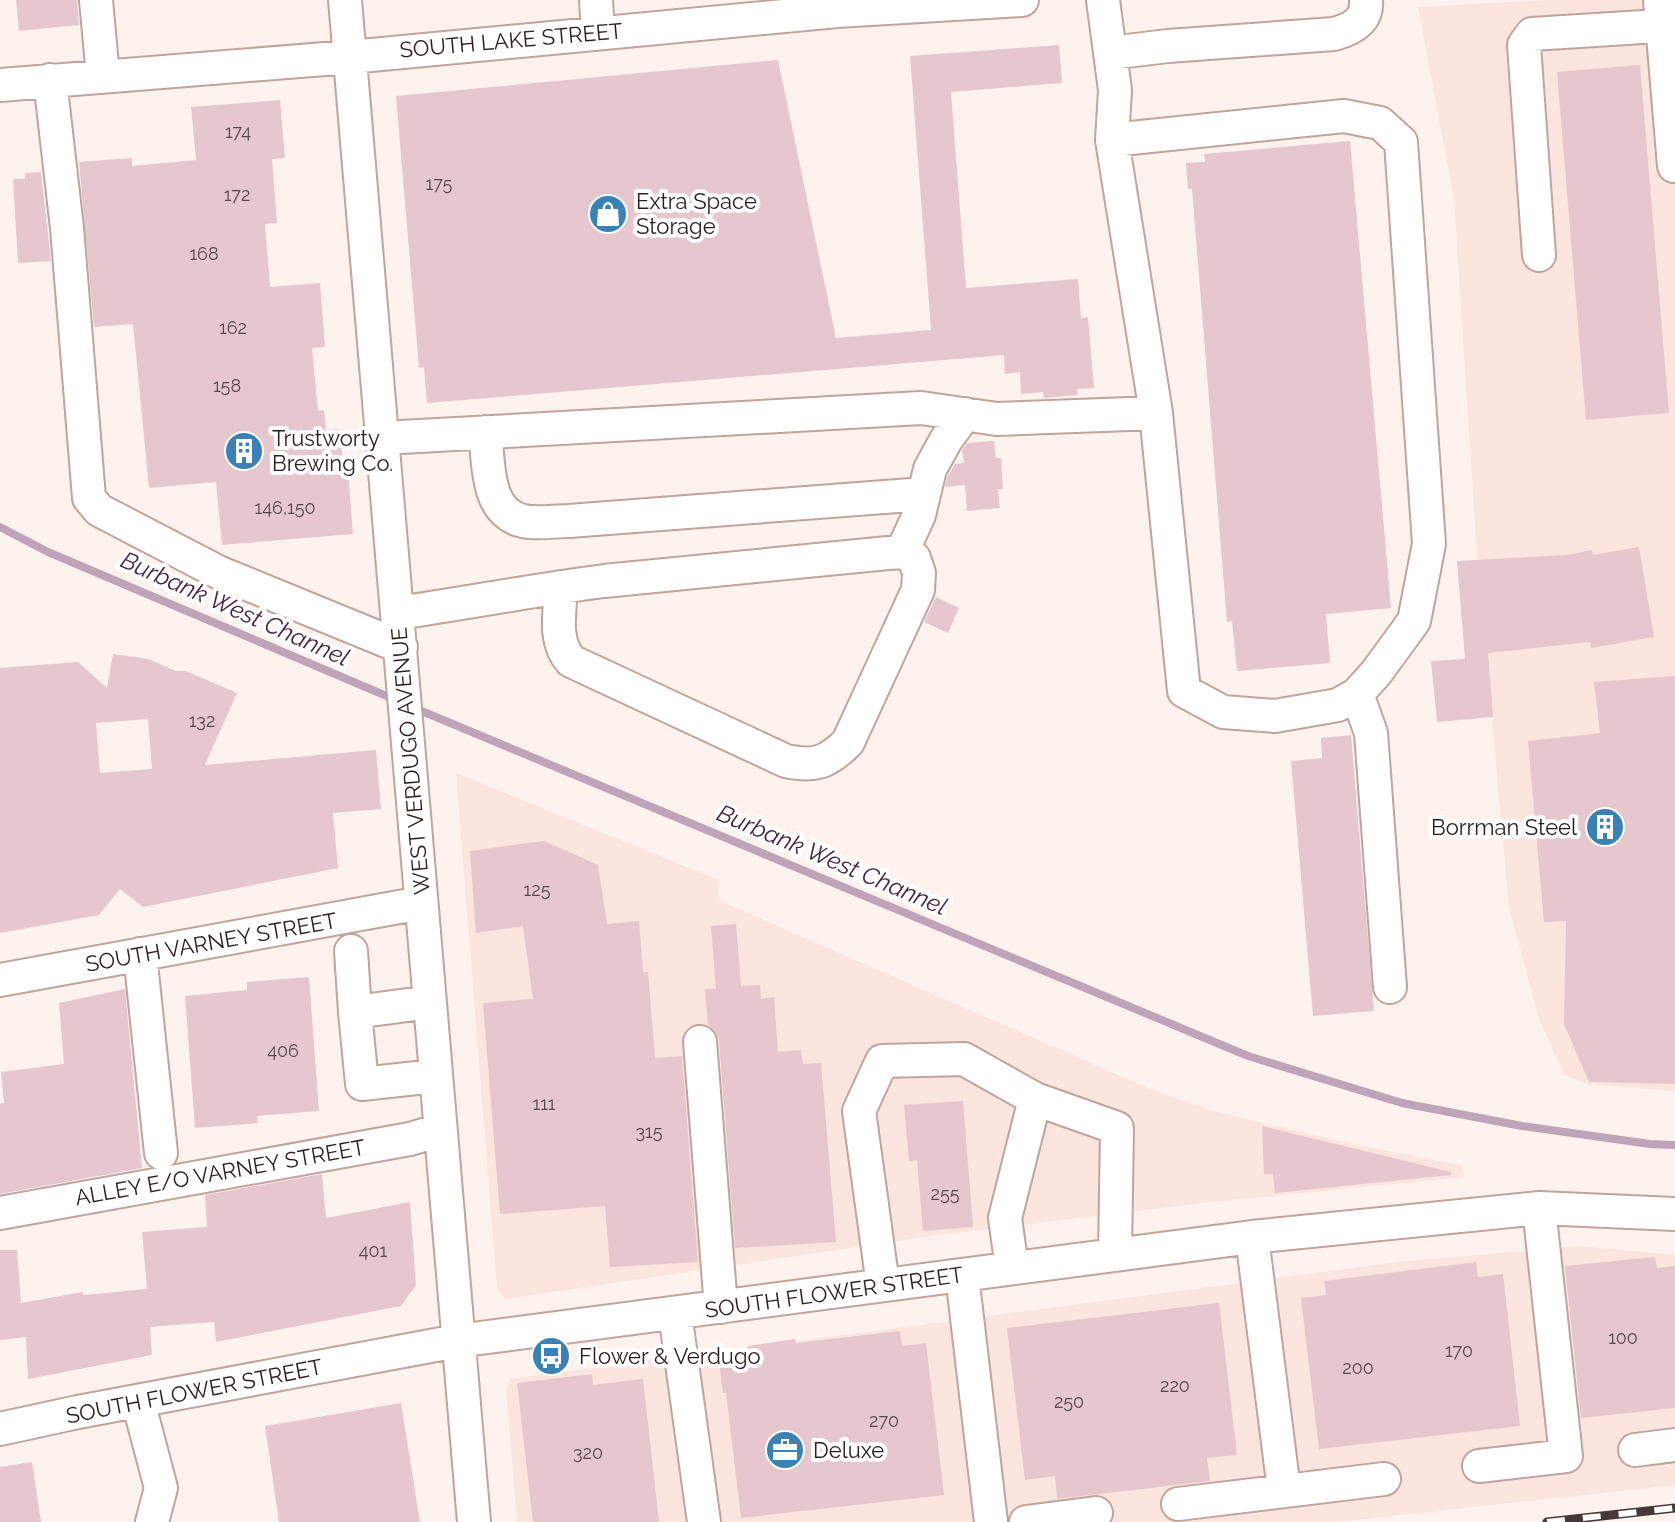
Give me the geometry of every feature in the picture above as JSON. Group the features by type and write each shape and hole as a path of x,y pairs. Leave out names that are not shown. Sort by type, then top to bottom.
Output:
{"street":[{"path":"96,0 103,76"},
{"name":"WEST VERDUGO AVENUE","path":"345,0 474,1522"},
{"path":"596,0 598,32"},
{"name":"SOUTH LAKE STREET","path":"0,85 350,57 836,5 1022,0"},
{"path":"1103,0 1115,90 1112,140 1156,413 1184,691 1223,712 1275,716 1338,705 1357,694 1414,621 1429,544 1401,142 1380,123 1344,116 1112,140"},
{"path":"1110,53 1315,37 1350,29 1359,23 1367,9 1366,0"},
{"path":"1539,255 1524,45 1532,34 1666,17 1674,166"},
{"path":"50,80 67,228 89,498 99,510 402,663"},
{"path":"383,438 921,408 997,419 1156,413"},
{"path":"902,552 919,515 930,469 965,414"},
{"path":"485,432 492,493 504,510 514,518 527,522 924,494"},
{"path":"398,613 561,587 902,552 914,558 919,573 918,590 848,742 820,763 803,764 786,761 571,661 559,639 561,587"},
{"path":"1357,694 1371,733 1390,987"},
{"name":"SOUTH VARNEY STREET","path":"0,980 421,903"},
{"path":"351,951 362,1084 435,1076"},
{"path":"140,954 161,1153"},
{"path":"355,1012 430,1002"},
{"path":"700,1042 721,1307"},
{"path":"883,1285 859,1111 882,1061 964,1059 1035,1099 1117,1128 1115,1255"},
{"path":"1012,1268 1005,1218 1035,1099"},
{"name":"ALLEY E/O VARNEY STREET","path":"0,1213 410,1139 440,1130"},
{"path":"1479,1466 1566,1456 1539,1208"},
{"name":"SOUTH FLOWER STREET","path":"0,1429 457,1341 1252,1237 1539,1208 1675,1214"},
{"path":"1252,1237 1284,1490"},
{"path":"962,1275 991,1522"},
{"path":"675,1313 704,1522"},
{"path":"138,1401 161,1488 152,1522"},
{"path":"1635,1450 1675,1445"},
{"path":"1178,1504 1384,1479"},
{"path":"1026,1522 1096,1513"}],"shaded area":[{"path":"1548,0 1675,0 1675,1091 1588,1084 1564,1075 1539,1019 1509,907 1477,556 1454,199 1418,7"},
{"path":"456,773 719,880 718,900 1148,1088 1210,1110 1338,1141 1463,1166 1464,1177 1211,1202 937,1235 505,1299 497,1288"},
{"path":"1579,1246 1675,1255 1675,1485 1337,1522 517,1522 506,1390 510,1379 1399,1262"}],"building":[{"path":"16,0 77,0 79,25 19,31"},
{"name":"Extra Space Storage","path":"1059,45 1062,83 951,92 966,288 1078,279 1081,318 1088,317 1094,388 1077,389 1078,395 1044,398 1043,392 1021,394 1020,372 1005,374 1004,355 427,403 424,367 419,368 396,96 778,60 836,338 931,330 910,56"},
{"path":"1640,65 1669,413 1586,420 1557,72"},
{"path":"280,100 285,158 272,159 277,223 265,224 270,287 320,283 325,347 312,348 318,411 324,410 326,430 340,429 343,471 348,471 353,534 222,545 216,482 149,488 133,324 94,327 79,162 132,158 132,166 196,160 191,107"},
{"path":"1350,141 1391,608 1326,614 1330,663 1237,671 1232,621 1227,622 1192,189 1188,189 1186,163 1205,162 1204,154"},
{"path":"41,172 51,261 18,263 13,179 25,179 25,173"},
{"path":"994,441 996,458 1001,458 1003,489 998,489 1000,508 967,511 965,485 945,487 948,476 955,464 964,463 962,450 967,443"},
{"path":"1639,547 1654,637 1591,648 1590,642 1488,653 1493,717 1437,722 1431,661 1465,659 1457,561 1567,555 1592,550 1593,555"},
{"path":"936,597 959,608 948,633 924,622"},
{"path":"113,654 148,659 237,693 205,765 376,750 381,809 333,813 338,868 143,907 120,889 99,915 0,933 0,668 78,662 107,688","holes":["148,719 152,769 100,773 96,723"]},
{"name":"Borrman Steel","path":"1675,676 1675,1084 1589,1082 1564,1024 1566,921 1544,922 1528,741 1600,733 1594,682"},
{"path":"1351,735 1374,1011 1313,1016 1291,761 1322,758 1321,738"},
{"path":"544,841 598,865 607,924 639,921 643,972 648,972 655,1058 682,1056 698,1262 610,1267 605,1206 500,1214 483,1003 533,999 523,926 476,933 470,851"},
{"path":"736,924 741,986 760,985 761,999 774,997 778,1052 801,1050 803,1064 821,1063 836,1242 735,1248 719,1040 708,1025 705,989 716,989 711,926"},
{"path":"309,977 319,1111 257,1116 258,1123 195,1128 185,996 247,990 247,982"},
{"path":"125,989 142,1168 0,1194 0,1104 4,1103 1,1072 64,1064 59,1003"},
{"path":"963,1101 973,1227 923,1231 917,1160 909,1161 904,1105"},
{"path":"1262,1126 1451,1172 1451,1175 1275,1193 1273,1174 1264,1174"},
{"path":"322,1174 326,1218 410,1202 416,1285 401,1306 216,1342 214,1322 150,1327 152,1355 28,1379 26,1337 0,1340 0,1250 17,1250 21,1303 83,1292 84,1295 147,1289 142,1232 207,1227 205,1195"},
{"path":"1655,1257 1657,1268 1675,1266 1675,1408 1581,1418 1565,1266"},
{"path":"1476,1262 1478,1277 1503,1274 1520,1426 1319,1449 1301,1298 1326,1295 1324,1281"},
{"path":"1219,1303 1237,1455 1207,1458 1210,1481 1057,1499 1055,1476 1025,1480 1007,1328"},
{"path":"900,1331 902,1346 926,1343 944,1495 741,1518 726,1393 723,1393 719,1363 744,1360 743,1352 747,1352 748,1346"},
{"path":"592,1374 593,1385 643,1379 659,1522 533,1522 517,1383"},
{"path":"401,1403 420,1522 279,1522 265,1426"},
{"path":"32,1462 41,1522 0,1522 0,1467"}],"waterway":[{"name":"Burbank West Channel","path":"0,527 48,552 396,700"},
{"name":"Burbank West Channel","path":"412,707 1248,1056 1402,1103 1522,1126 1675,1145"}],"railway":[{"path":"1547,1522 1675,1508"}],"place":[{"name":"Extra Space Storage","path":"608,214"},
{"name":"Trustworty Brewing Co.","path":"244,451"},
{"name":"Borrman Steel","path":"1605,827"},
{"name":"Flower & Verdugo","path":"551,1356"},
{"name":"Deluxe","path":"785,1450"}]}
